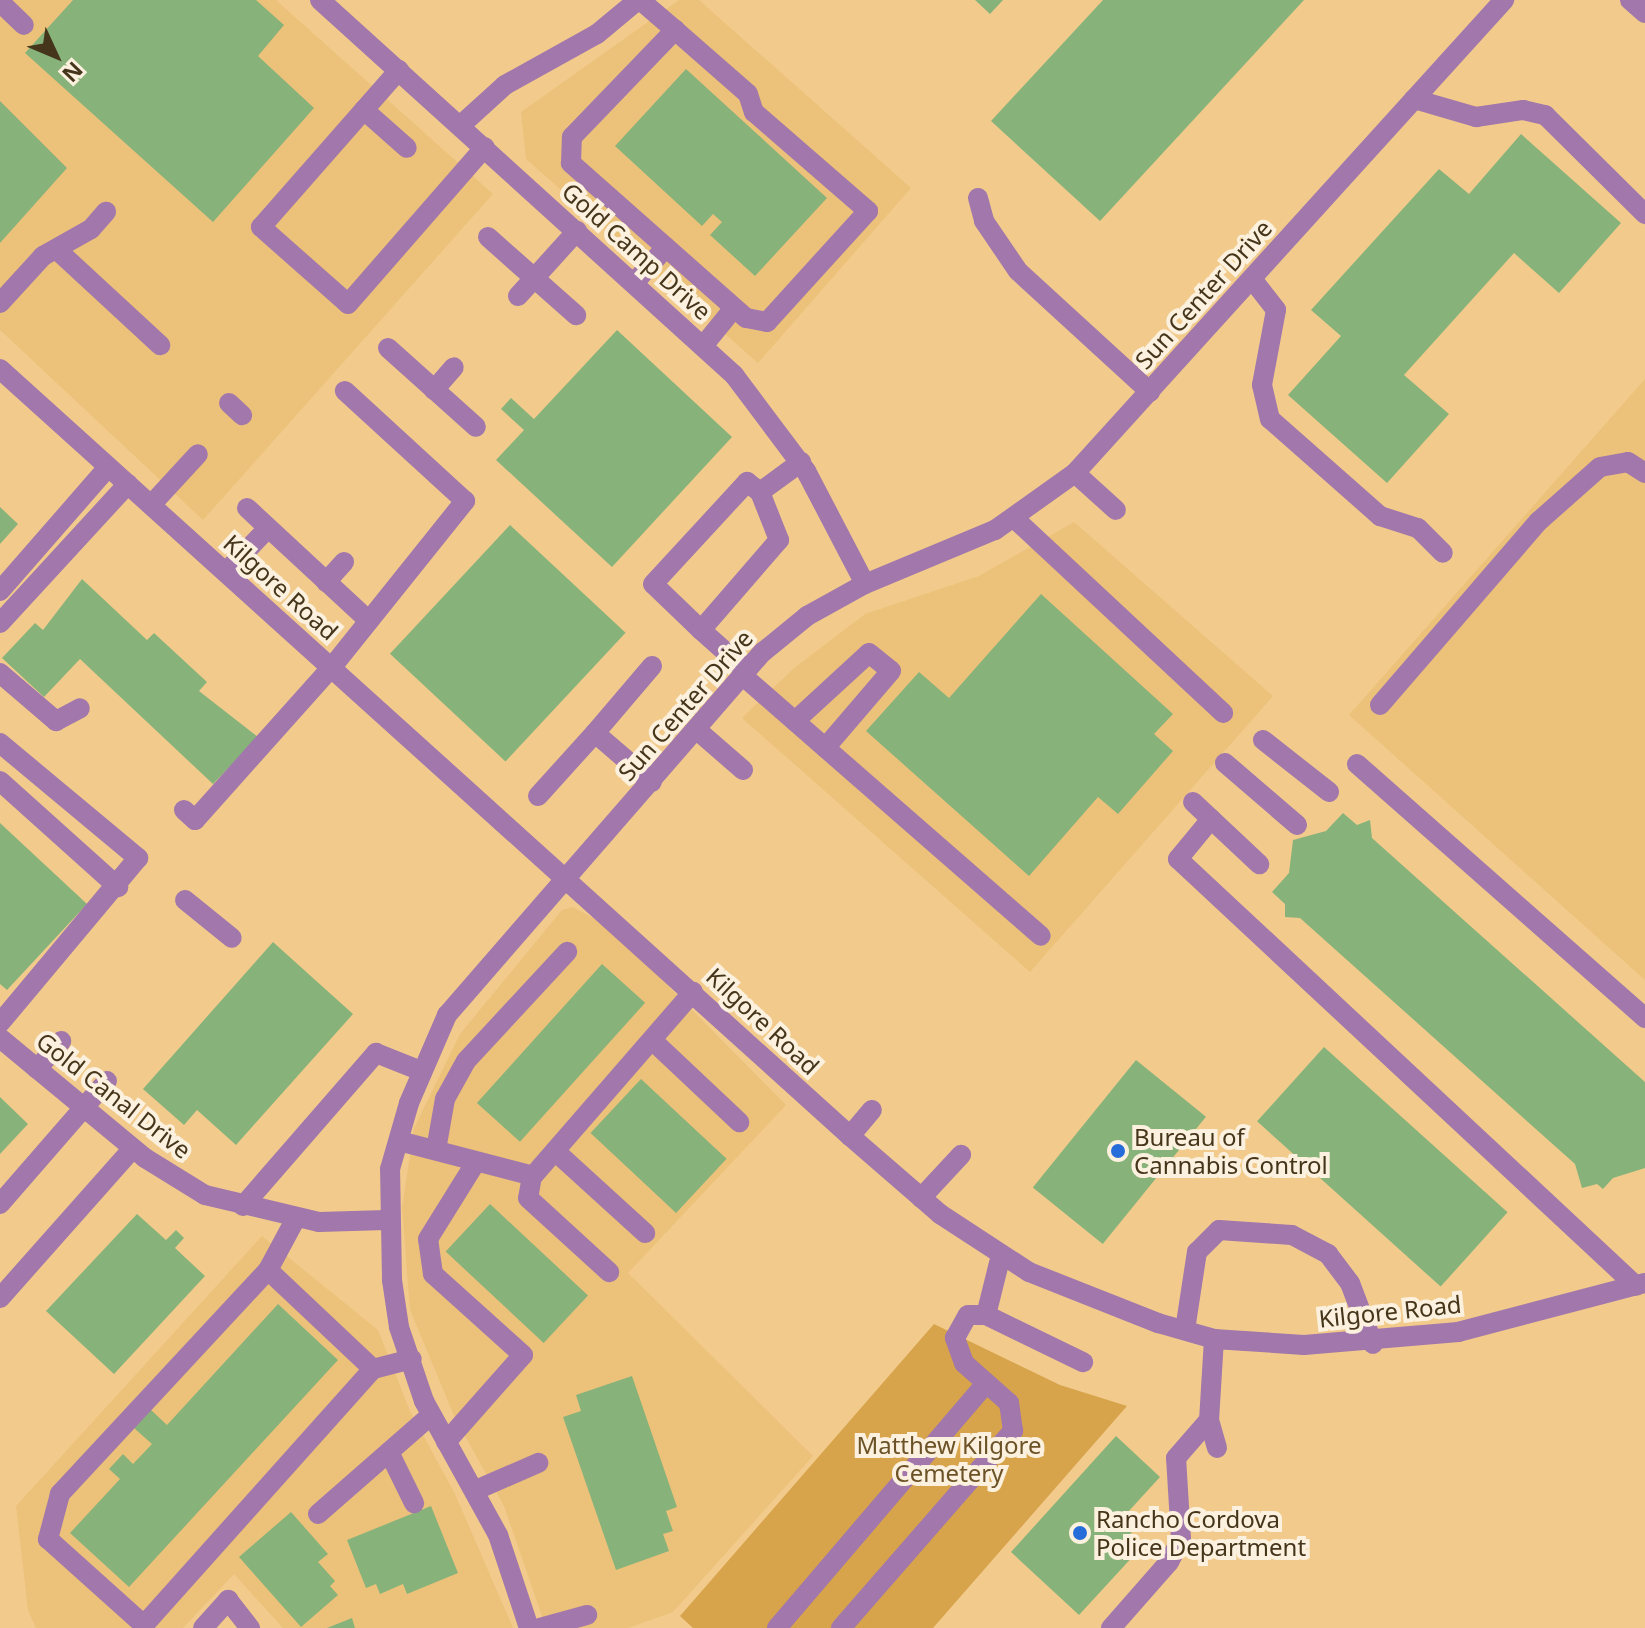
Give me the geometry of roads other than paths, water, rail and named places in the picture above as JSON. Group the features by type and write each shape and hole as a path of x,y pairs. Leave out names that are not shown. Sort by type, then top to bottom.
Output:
{"street":[{"name":"Gold Camp Drive","path":"320,0 734,375 801,462 865,584"},
{"path":"461,125 505,85 597,34 639,0 675,30 748,94 754,112 868,211 767,322 746,318 571,163 568,148 675,30"},
{"name":"Sun Center Drive","path":"529,1628 498,1535 476,1490 431,1415 399,1327 386,1220 399,1141 421,1071 447,1015 745,674 807,616 865,584 1014,518 1075,473 1504,0"},
{"path":"1630,0 1645,13"},
{"path":"0,2 24,25"},
{"path":"399,70 261,227 348,304 485,147"},
{"path":"1414,99 1476,117 1523,110 1545,115 1645,214"},
{"path":"364,110 407,148"},
{"path":"978,198 984,221 1018,271 1150,392"},
{"path":"0,303 56,249 106,212"},
{"path":"518,296 577,231"},
{"path":"488,237 576,315"},
{"path":"634,283 666,247"},
{"path":"56,249 160,345"},
{"path":"1252,279 1276,310 1262,385 1270,419 1380,516 1418,528 1443,553"},
{"path":"703,346 734,308"},
{"path":"388,348 476,427"},
{"path":"434,390 454,367"},
{"name":"Kilgore Road","path":"0,369 567,876 850,1136 921,1198 1001,1255 1062,1288 1214,1339 1373,1344 1495,1324 1640,1284"},
{"path":"184,810 195,820 287,705 332,667 465,501 425,472 385,435 345,391"},
{"path":"151,505 198,454"},
{"path":"760,492 801,462"},
{"path":"1380,705 1539,521 1600,467 1628,462 1645,473"},
{"path":"0,591 31,557 62,510 108,467"},
{"path":"1075,473 1116,510"},
{"path":"701,630 779,540 760,492 747,482 653,584 795,721 1041,936"},
{"path":"0,621 47,571 90,536 128,484"},
{"path":"247,508 268,528 294,539 326,582 369,621"},
{"path":"62,510 90,536"},
{"path":"1014,518 1223,713"},
{"path":"226,572 268,528"},
{"path":"31,557 47,571"},
{"path":"326,582 344,562"},
{"path":"795,721 869,653 891,671 825,748"},
{"path":"538,796 652,666"},
{"path":"0,673 56,721 80,708"},
{"path":"697,730 743,770"},
{"path":"595,733 652,782"},
{"path":"1263,740 1329,792"},
{"path":"0,743 133,852 138,865 0,1023"},
{"path":"1225,763 1297,825"},
{"path":"1357,764 1645,1018"},
{"path":"0,781 118,887"},
{"path":"1193,802 1259,864"},
{"path":"1211,819 1178,859 1640,1284"},
{"path":"185,900 232,938"},
{"path":"436,1150 445,1099 466,1061 567,952"},
{"path":"609,1272 528,1198 532,1176 693,992"},
{"name":"Gold Canal Drive","path":"0,1038 133,1148 205,1195 296,1218 386,1220"},
{"path":"652,1040 739,1122"},
{"path":"37,1069 61,1041"},
{"path":"243,1206 376,1053 421,1071"},
{"path":"0,1204 107,1081"},
{"path":"850,1136 872,1110"},
{"path":"399,1141 532,1176"},
{"path":"0,1298 133,1148"},
{"path":"555,1151 645,1233"},
{"path":"921,1198 961,1155"},
{"path":"446,1442 523,1355 433,1274 428,1239 476,1162"},
{"path":"296,1218 268,1270 60,1494 48,1539 144,1625 373,1369 412,1359"},
{"path":"1185,1330 1197,1252 1219,1230 1292,1235 1328,1254 1350,1283 1373,1344"},
{"path":"986,1315 1001,1255"},
{"path":"268,1270 373,1369"},
{"path":"841,1628 1013,1431 1009,1403 964,1363 955,1338 968,1315 986,1315 1083,1362"},
{"path":"1214,1339 1209,1420 1217,1448"},
{"path":"777,1628 986,1383"},
{"path":"318,1514 431,1415"},
{"path":"1111,1628 1169,1562 1181,1539 1176,1458 1209,1420"},
{"path":"389,1452 414,1503"},
{"path":"476,1490 538,1463"},
{"path":"203,1628 228,1600 250,1628"},
{"path":"540,1628 587,1615"}],"place":[{"name":"Bureau of Cannabis Control","path":"1118,1151"},
{"name":"Rancho Cordova Police Department","path":"1080,1533"}],"park label":[{"name":"Matthew Kilgore Cemetery","path":"949,1459"}]}
